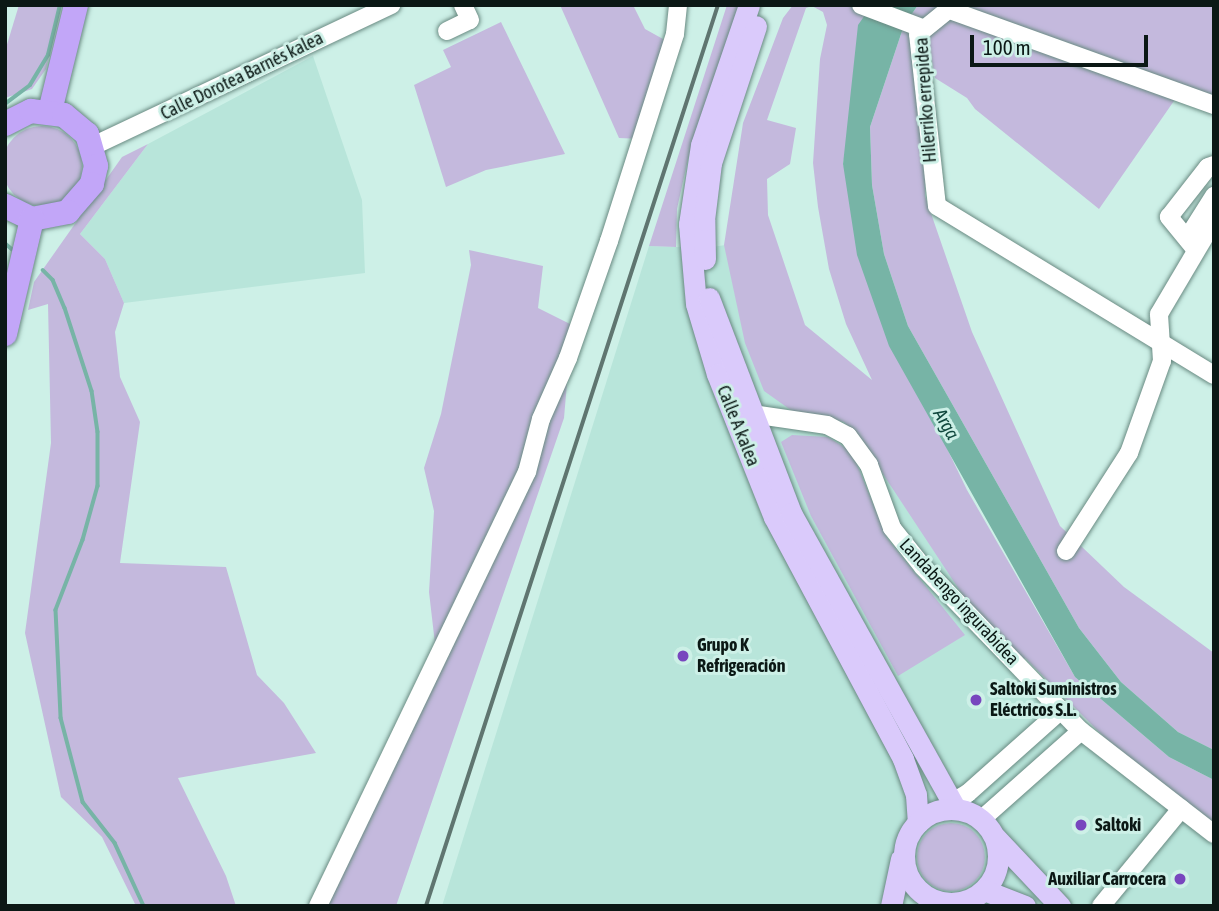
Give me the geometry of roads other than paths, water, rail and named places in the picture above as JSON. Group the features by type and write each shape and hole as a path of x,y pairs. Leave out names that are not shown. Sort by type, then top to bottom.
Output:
{"highway":[{"path":"50,111 76,5"},
{"path":"5,124 31,111 50,111 77,123 93,146 96,166 83,200 51,219 32,219 6,207"},
{"path":"5,334 32,219"}],"main road":[{"name":"Calle A kalea","path":"749,5 701,145 689,224 696,304 717,374 774,517 903,759 916,795 918,823"},
{"name":"Calle A kalea","path":"763,5 711,163 704,220 710,304 791,513 954,805"},
{"path":"891,906 902,857 918,823 954,805 983,818 995,838 1060,906"},
{"path":"902,857 908,880 920,894 937,904 954,904 984,890 994,876 998,850 995,838"},
{"path":"984,890 1024,905"}],"street":[{"name":"Calle Dorotea Barnés kalea","path":"93,146 391,5"},
{"path":"447,31 470,20 463,5"},
{"path":"318,906 527,472 541,419 568,358 609,241 675,34 678,5"},
{"path":"861,5 916,26"},
{"name":"Hilerriko errepidea","path":"1159,341 937,206 916,26 952,8 1214,105"},
{"path":"1192,244 1169,216 1208,167 1214,165"},
{"path":"1066,551 1129,453 1163,361 1159,341 1159,314 1214,196"},
{"path":"1192,244 1214,221"},
{"path":"1159,341 1214,375"},
{"name":"Landabengo ingurabidea","path":"752,414 827,425 848,436 870,465 901,542 1081,731 1214,834"},
{"path":"954,805 1061,710"},
{"path":"983,818 1081,731"},
{"path":"1101,906 1181,809"}],"water":[{"name":"Arga","path":"872,5 918,5 904,25 870,127 872,185 884,254 908,326 1079,628 1121,682 1178,732 1214,750 1214,780 1169,757 1075,677 889,346 857,255 843,164 858,25"}],"waterway":[{"path":"5,104 30,85 48,55 60,5"},
{"path":"5,243 12,249"},
{"path":"43,270 53,280 65,308 92,391 98,432 98,486 83,540 56,610 61,718 83,802 115,843 144,906"}],"railway":[{"path":"426,906 718,5"}],"place":[{"name":"Grupo K Refrigeración","path":"683,656"},
{"name":"Saltoki Suministros Eléctricos S.L.","path":"976,700"},
{"name":"Saltoki","path":"1081,825"},
{"name":"Auxiliar Carrocera","path":"1180,879"}]}
